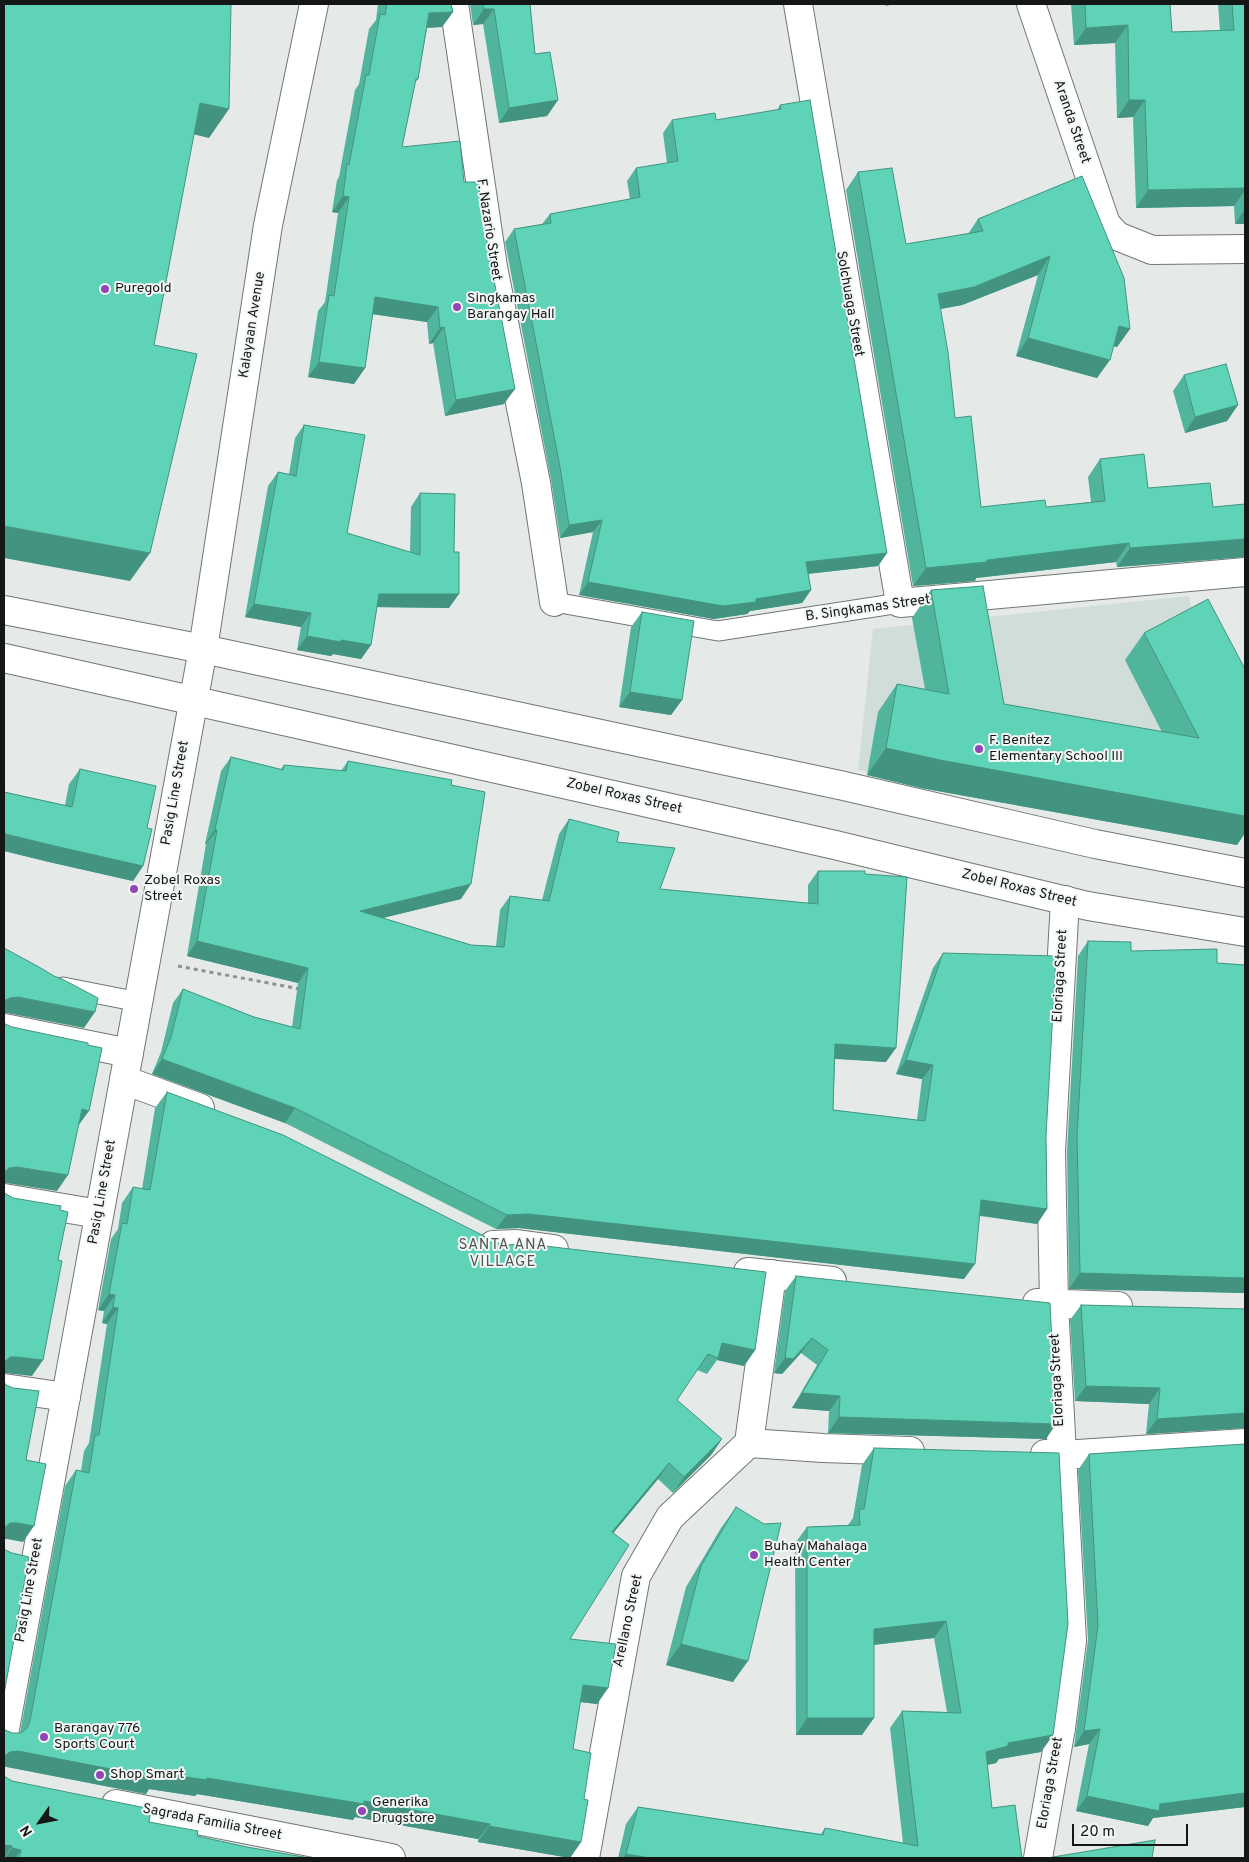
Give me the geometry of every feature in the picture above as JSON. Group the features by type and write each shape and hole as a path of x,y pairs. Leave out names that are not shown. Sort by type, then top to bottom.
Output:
{"street":[{"name":"Kalayaan Avenue","path":"203,649 268,225 314,4"},
{"name":"F. Nazario Street","path":"454,4 493,267 536,483 554,602"},
{"name":"Solchuaga Street","path":"798,4 900,603"},
{"name":"Aranda Street","path":"1031,4 1106,224 1118,236 1152,250 1245,249"},
{"name":"B. Singkamas Street","path":"900,603 1245,572"},
{"path":"4,610 203,649 844,786 1095,844 1245,872"},
{"name":"Pasig Line Street","path":"4,1734 24,1558 66,1397 203,649"},
{"name":"Zobel Roxas Street","path":"4,658 815,840 1088,906 1245,932"},
{"name":"Eloriaga Street","path":"1038,1858 1060,1728 1072,1641 1054,1304 1051,1151 1066,900"},
{"path":"4,1028 129,1053"},
{"path":"124,1080 224,1117"},
{"path":"4,1198 99,1214"},
{"path":"468,1232 493,1245 516,1244 575,1251"},
{"path":"723,1268 859,1284"},
{"path":"772,1274 749,1443 823,1448 933,1451"},
{"path":"1015,1300 1054,1304 1140,1306"},
{"path":"4,1388 66,1397"},
{"path":"1023,1454 1063,1455 1245,1442"},
{"name":"Arellano Street","path":"585,1858 636,1576 670,1517 749,1443"},
{"name":"Sagrada Familia Street","path":"88,1798 374,1857"}],"lane":[{"name":"B. Singkamas Street","path":"554,602 718,631 900,603"},
{"path":"49,983 139,1002"}],"path":[{"path":"146,960 307,990"}],"shaded area":[{"path":"1189,596 1228,827 858,770 873,629"}],"building":[{"name":"Puregold","path":"4,4 231,4 229,109 200,103 154,345 197,354 150,553 4,526"},
{"path":"387,4 451,4 453,12 429,13 418,79 416,79 402,147 460,141 464,182 478,182 489,254 515,389 456,400 444,327 440,328 438,307 375,297 365,368 319,362 329,295 334,296 349,197 343,196 347,164 349,165 366,75 369,75 380,14 385,15"},
{"path":"483,4 530,4 535,54 550,52 558,100 509,108 494,9 484,9"},
{"path":"1085,4 1170,4 1172,32 1234,30 1232,4 1245,4 1245,188 1148,190 1145,100 1129,100 1128,25 1086,28"},
{"path":"810,100 887,553 806,562 811,590 756,599 756,602 723,606 588,582 602,520 569,525 560,467 514,229 551,223 550,214 640,197 636,168 678,161 672,120 715,113 716,120 781,109 780,105"},
{"path":"892,168 906,244 983,231 978,219 1082,176 1124,278 1130,329 1119,326 1110,360 1028,338 1050,256 974,287 938,294 948,352 955,418 971,416 981,507 1045,500 1046,507 1105,501 1100,459 1144,454 1148,488 1210,483 1213,507 1245,504 1245,539 1130,548 1129,543 987,560 987,562 926,568 858,172"},
{"path":"1226,364 1238,405 1195,417 1184,375"},
{"path":"304,425 365,435 347,533 420,555 420,493 455,494 454,552 459,552 459,594 379,594 371,645 307,636 311,613 254,604 278,472 296,476"},
{"path":"983,586 1004,704 1199,738 1144,633 1208,599 1245,669 1245,816 940,760 886,748 897,684 949,694 931,590"},
{"path":"642,612 694,621 682,700 630,692"},
{"path":"231,757 283,770 284,765 346,771 348,761 452,780 451,785 485,792 471,884 360,911 471,945 504,947 510,896 549,901 569,819 619,832 617,842 675,848 660,889 818,904 818,871 865,871 865,874 907,877 896,1048 835,1044 833,1110 925,1121 933,1065 906,1060 943,953 1056,956 1046,1136 1047,1209 981,1200 975,1264 529,1214 507,1215 295,1108 162,1059 171,1037 183,989 254,1017 300,1029 308,968 197,941 217,830 215,829"},
{"path":"80,769 156,786 147,828 152,829 143,866 5,834 4,792 72,807"},
{"path":"1088,941 1131,942 1131,951 1217,949 1217,963 1245,965 1245,1278 1080,1273 1077,1136"},
{"path":"4,948 98,998 95,1012 18,997 4,1001"},
{"path":"4,1022 12,1027 88,1043 88,1045 102,1048 89,1111 82,1109 68,1175 17,1167 9,1168 4,1172"},
{"path":"167,1092 283,1135 498,1243 505,1245 528,1244 766,1272 755,1350 722,1343 718,1358 708,1354 677,1400 722,1439 684,1477 669,1463 612,1532 629,1545 570,1639 616,1644 608,1688 583,1685 573,1749 591,1753 584,1799 588,1800 581,1842 364,1801 364,1804 207,1778 207,1780 158,1773 157,1778 18,1751 10,1752 4,1756 4,1728 12,1733 21,1733 27,1728 30,1721 76,1470 89,1473 95,1435 99,1435 118,1308 113,1307 115,1295 109,1294 122,1223 127,1224 133,1187 150,1190"},
{"path":"4,1192 13,1198 61,1206 60,1210 68,1212 58,1260 62,1261 43,1360 10,1357 4,1362"},
{"path":"796,1276 1050,1303 1056,1424 839,1417 840,1396 802,1393 828,1350 812,1338 793,1359 785,1358"},
{"path":"1081,1305 1245,1309 1245,1413 1157,1419 1160,1388 1086,1386"},
{"path":"4,1382 13,1388 39,1391 26,1460 46,1464 34,1526 10,1523 4,1528"},
{"path":"1245,1444 1245,1793 1160,1804 1159,1811 1087,1796 1100,1729 1084,1731 1098,1625 1089,1454"},
{"path":"874,1448 1059,1453 1068,1624 1053,1735 1008,1743 1008,1746 986,1752 992,1808 1015,1805 1022,1858 650,1858 626,1854 638,1807 823,1835 825,1828 918,1846 902,1711 961,1713 946,1621 874,1629 874,1718 807,1718 807,1527 860,1525 859,1509 864,1509"},
{"path":"736,1507 764,1524 781,1523 748,1661 681,1644 701,1566"},
{"path":"4,1548 12,1553 29,1557 4,1694"},
{"path":"4,1776 12,1781 151,1809 149,1822 198,1831 197,1836 309,1858 19,1858 21,1850 4,1845"},
{"path":"1155,1840 1152,1858 1047,1858"}],"place":[{"name":"Puregold","path":"105,289"},
{"name":"Singkamas Barangay Hall","path":"457,307"},
{"name":"F. Benitez Elementary School III","path":"979,749"},
{"name":"Zobel Roxas Street","path":"134,889"},
{"name":"Buhay Mahalaga Health Center","path":"754,1555"},
{"name":"Barangay 776 Sports Court","path":"44,1737"},
{"name":"Shop Smart","path":"100,1775"},
{"name":"Generika Drugstore","path":"362,1811"}],"district":[{"name":"SANTA ANA VILLAGE","path":"503,1254"}]}
